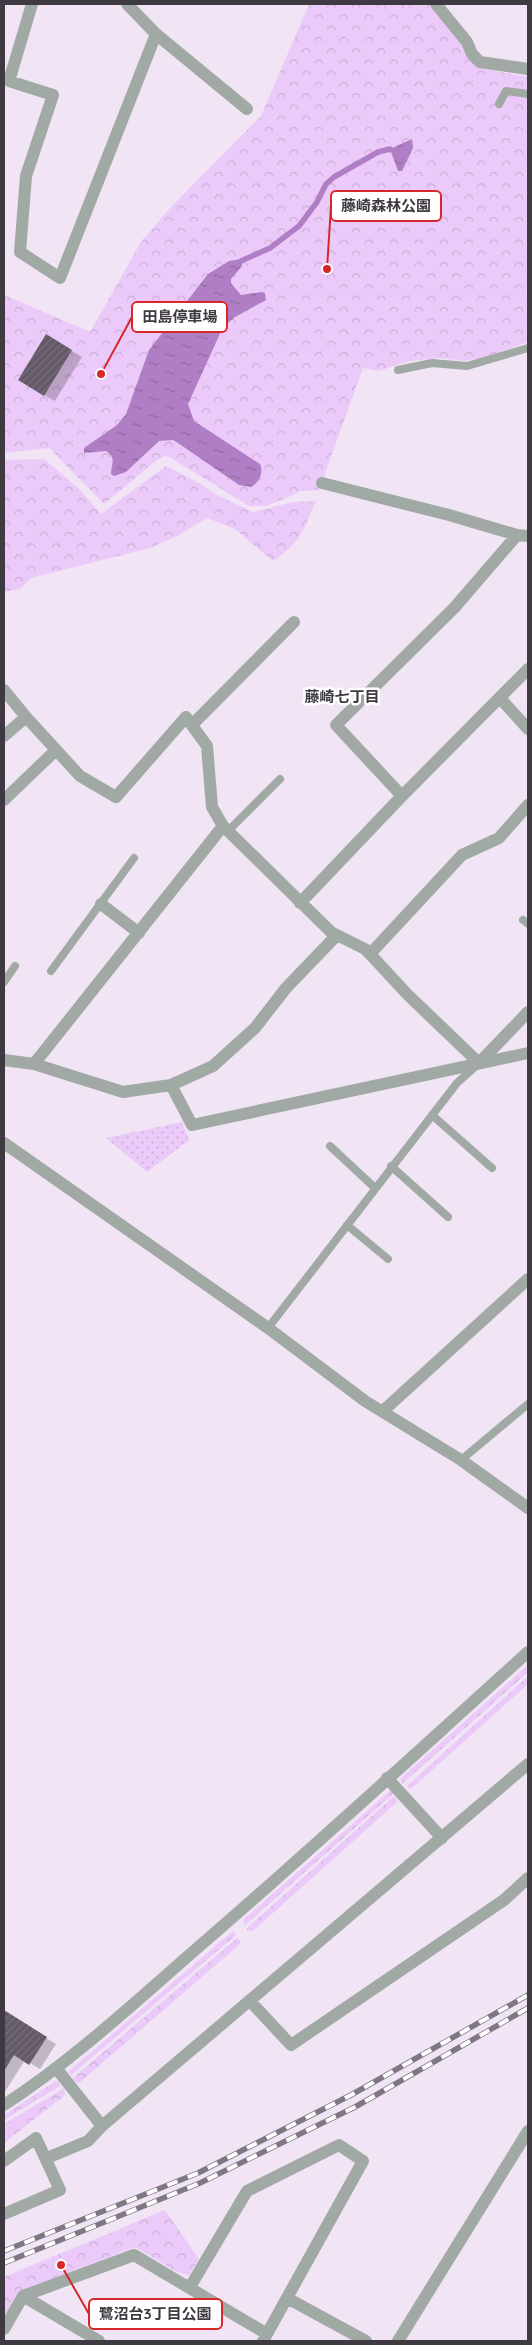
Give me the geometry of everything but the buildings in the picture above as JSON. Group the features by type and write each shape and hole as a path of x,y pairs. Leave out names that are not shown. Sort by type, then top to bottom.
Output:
{"street":[{"path":"32,4 9,81 53,95 26,176 20,252 60,278 156,34"},
{"path":"127,4 156,34 247,109"},
{"path":"436,4 467,42 472,54 480,62 528,69"},
{"path":"322,483 523,536 455,608 336,725 402,796"},
{"path":"193,724 294,622"},
{"path":"300,903 402,796 528,669"},
{"path":"4,690 80,776 116,797 186,717 193,724 207,746 212,807 226,828 331,932 370,954 407,994 479,1063"},
{"path":"500,698 528,729"},
{"path":"4,736 26,717"},
{"path":"4,800 56,750"},
{"path":"370,954 462,855 499,838 528,805"},
{"path":"34,1064 226,828"},
{"path":"101,904 139,934"},
{"path":"4,1060 34,1064 123,1092 171,1085 214,1066 255,1028 286,988 337,935"},
{"path":"479,1063 528,1012"},
{"path":"171,1085 192,1126 528,1053"},
{"path":"4,1142 268,1328 366,1401 461,1460 528,1508"},
{"path":"383,1411 528,1278"},
{"path":"4,2105 56,2068 231,1919 528,1652"},
{"path":"47,2158 88,2141 102,2126 528,1764"},
{"path":"388,1778 442,1838"},
{"path":"250,2001 291,2045 504,1900 528,1878"},
{"path":"56,2068 102,2126"},
{"path":"398,2341 528,2131"},
{"path":"4,2161 36,2138 47,2158 60,2190 4,2214"},
{"path":"4,2329 23,2296 134,2255 190,2287 265,2338 363,2161 339,2145 247,2190 190,2287"},
{"path":"23,2296 99,2341"},
{"path":"287,2298 366,2341"}],"lane":[{"path":"499,104 506,91 528,94"},
{"path":"398,370 432,363 467,366 528,348"},
{"path":"226,828 280,779"},
{"path":"51,971 134,858"},
{"path":"4,982 15,966"},
{"path":"268,1328 457,1083 479,1063"},
{"path":"432,1115 492,1168"},
{"path":"330,1146 375,1188"},
{"path":"392,1166 448,1217"},
{"path":"347,1225 388,1260"},
{"path":"461,1460 528,1404"}],"green space":[{"path":"309,4 430,4 480,68 528,77 528,342 484,358 464,361 440,358 409,361 379,371 363,368 319,490 300,491 266,506 249,506 166,455 157,460 104,504 49,448 4,453 4,295 90,332 141,242 171,207 261,116"},
{"path":"44,459 79,489 101,514 166,466 201,484 217,495 253,512 293,502 316,501 296,541 273,561 235,529 207,518 177,536 150,548 31,578 20,589 4,592 4,460"},
{"path":"182,1122 189,1140 147,1172 106,1138"},
{"path":"528,1665 528,1672 402,1784 400,1779"},
{"path":"528,1676 528,1684 411,1789 406,1787"},
{"path":"392,1789 394,1793 245,1925 243,1920"},
{"path":"394,1796 397,1802 253,1931 247,1930 247,1928"},
{"path":"233,1931 236,1935 70,2076 69,2071"},
{"path":"237,1938 241,1941 240,1944 79,2083 73,2081 73,2078"},
{"path":"56,2081 59,2082 60,2086 4,2120 4,2115"},
{"path":"64,2088 65,2095 4,2143 4,2124"},
{"path":"165,2210 199,2259 189,2275 177,2272 135,2247 18,2292 4,2317 4,2277"}],"water":[{"path":"412,139 413,148 402,171 398,171 390,149"},
{"path":"241,259 242,266 231,279 231,283 241,295 262,292 265,293 266,300 235,317 223,327 188,404 194,421 260,464 261,474 258,480 251,487 239,485 173,440 159,441 126,472 114,476 111,474 113,461 106,451 84,453 84,448 117,425 126,414 149,350 208,274 229,261"}],"waterway":[{"path":"241,261 270,248 299,226 317,202 326,184 334,177 378,152 390,149"}],"railway":[{"path":"4,2251 198,2173 351,2095 528,1995"},
{"path":"4,2263 200,2183 355,2107 528,2008"}],"place":[{"name":"藤崎森林公園","path":"327,269"},
{"name":"田島停車場","path":"101,374"},
{"name":"鷺沼台3丁目公園","path":"61,2265"}],"district":[{"name":"藤崎七丁目","path":"342,696"}]}
